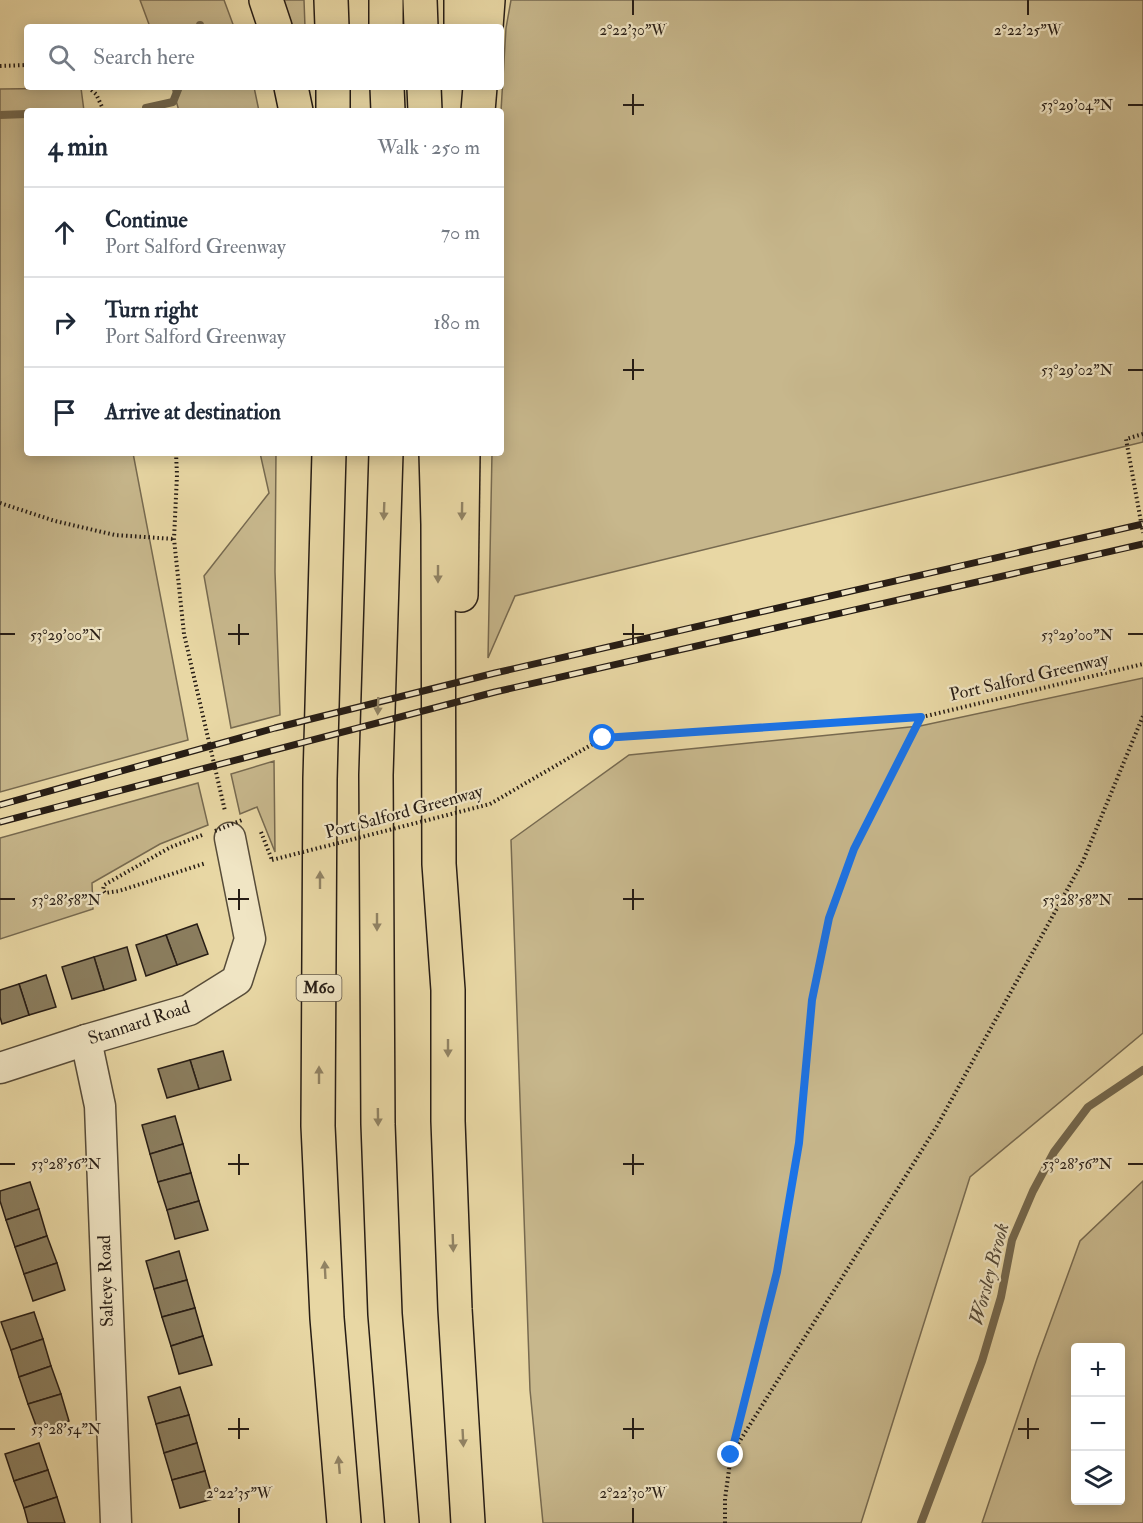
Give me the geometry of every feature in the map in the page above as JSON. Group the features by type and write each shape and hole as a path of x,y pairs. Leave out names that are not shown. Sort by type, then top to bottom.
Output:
{"highway":[{"path":"266,0 274,24"},
{"path":"331,0 332,24"},
{"path":"386,0 386,24"},
{"path":"420,0 422,24"},
{"path":"461,0 461,24"},
{"path":"486,24 488,0"},
{"path":"292,90 295,108"},
{"path":"333,90 333,108"},
{"path":"387,90 388,108"},
{"path":"424,90 425,108"},
{"path":"462,90 463,108"},
{"path":"478,108 480,90"},
{"name":"M60","path":"329,456 320,779 318,1126 327,1318 344,1523"},
{"path":"386,456 376,775 378,1124 385,1314 402,1523"},
{"path":"436,456 439,864 448,990"},
{"path":"463,456 457,862 448,990 448,1121 468,1523"}],"street":[{"name":"Stannard Road","path":"0,1068 189,1010 237,980 250,939 230,836"},
{"name":"Salteye Road","path":"86,1040 99,1106 116,1523"}],"path":[{"path":"0,66 24,65"},
{"path":"91,90 103,108"},
{"path":"1143,434 1126,439 1143,533"},
{"path":"176,456 174,539 184,634 230,836"},
{"path":"0,503 55,521 115,535 174,539"},
{"name":"Port Salford Greenway","path":"272,860 490,804 603,738 921,717 1143,664"},
{"path":"731,1455 937,1126 1083,861 1143,716"},
{"path":"725,1523 725,1499 731,1455 777,1272 799,1143 812,1000 829,918 854,849 921,717"},
{"path":"230,836 119,891 105,892 103,890 104,885 171,847 230,836"}],"shaded area":[{"path":"140,0 224,0 233,24 149,24"},
{"path":"283,0 304,0 305,24 292,24"},
{"path":"511,0 1143,0 1143,442 515,596 488,658 492,456 504,456 504,108 501,108 506,28"},
{"path":"0,89 81,90 84,108 24,108 24,456 134,456 188,740 0,792"},
{"path":"173,90 255,90 258,108 178,108"},
{"path":"261,456 276,456 275,572 280,715 231,728 204,576 269,493"},
{"path":"1143,678 1143,1033 970,1177 861,1523 543,1523 530,1390 511,840 629,755 920,726"},
{"path":"274,761 275,852 257,807 240,814 231,774"},
{"path":"198,783 208,825 160,844 92,883 93,909 0,939 0,838"},
{"path":"1143,1181 1143,1523 982,1523 1037,1359 1080,1241"}],"building":[{"path":"197,924 208,954 177,965 166,935"},
{"path":"166,935 177,965 146,976 136,945"},
{"path":"127,947 136,980 104,990 94,957"},
{"path":"94,957 104,990 72,999 62,967"},
{"path":"46,975 56,1007 29,1015 19,984"},
{"path":"19,984 29,1015 2,1024 0,990"},
{"path":"223,1051 231,1080 199,1089 190,1060"},
{"path":"190,1060 199,1089 167,1098 158,1069"},
{"path":"175,1116 183,1144 150,1154 142,1125"},
{"path":"183,1144 191,1173 158,1182 150,1154"},
{"path":"191,1173 199,1201 167,1210 158,1182"},
{"path":"30,1182 39,1209 6,1220 0,1201 0,1191"},
{"path":"199,1201 208,1230 175,1239 167,1210"},
{"path":"39,1209 47,1236 15,1247 6,1220"},
{"path":"47,1236 57,1263 24,1274 15,1247"},
{"path":"179,1251 187,1280 154,1289 146,1261"},
{"path":"57,1263 65,1290 33,1301 24,1274"},
{"path":"187,1280 195,1308 162,1317 154,1289"},
{"path":"195,1308 203,1336 171,1346 162,1317"},
{"path":"34,1312 43,1339 11,1350 1,1322"},
{"path":"203,1336 212,1365 179,1374 171,1346"},
{"path":"43,1339 51,1366 19,1377 11,1350"},
{"path":"51,1366 61,1394 28,1404 19,1377"},
{"path":"180,1387 189,1415 156,1424 148,1397"},
{"path":"61,1394 69,1421 38,1431 28,1404"},
{"path":"189,1415 197,1443 164,1453 156,1424"},
{"path":"39,1443 48,1470 14,1481 5,1454"},
{"path":"197,1443 205,1471 172,1480 164,1453"},
{"path":"48,1470 57,1497 24,1508 14,1481"},
{"path":"205,1471 213,1499 180,1508 172,1480"},
{"path":"57,1497 65,1523 28,1523 24,1508"}],"waterway":[{"path":"146,108 173,102 178,90"},
{"path":"0,115 24,114"},
{"name":"Worsley Brook","path":"921,1523 982,1361 1001,1297 1012,1240 1033,1191 1054,1152 1088,1107 1143,1070"}],"railway":[{"path":"0,805 275,728 495,673 1143,524"},
{"path":"0,822 495,692 1143,544"}],"route":[{"path":"603,738 921,717 854,849 829,918 812,1000 799,1143 777,1272 731,1455"}]}
